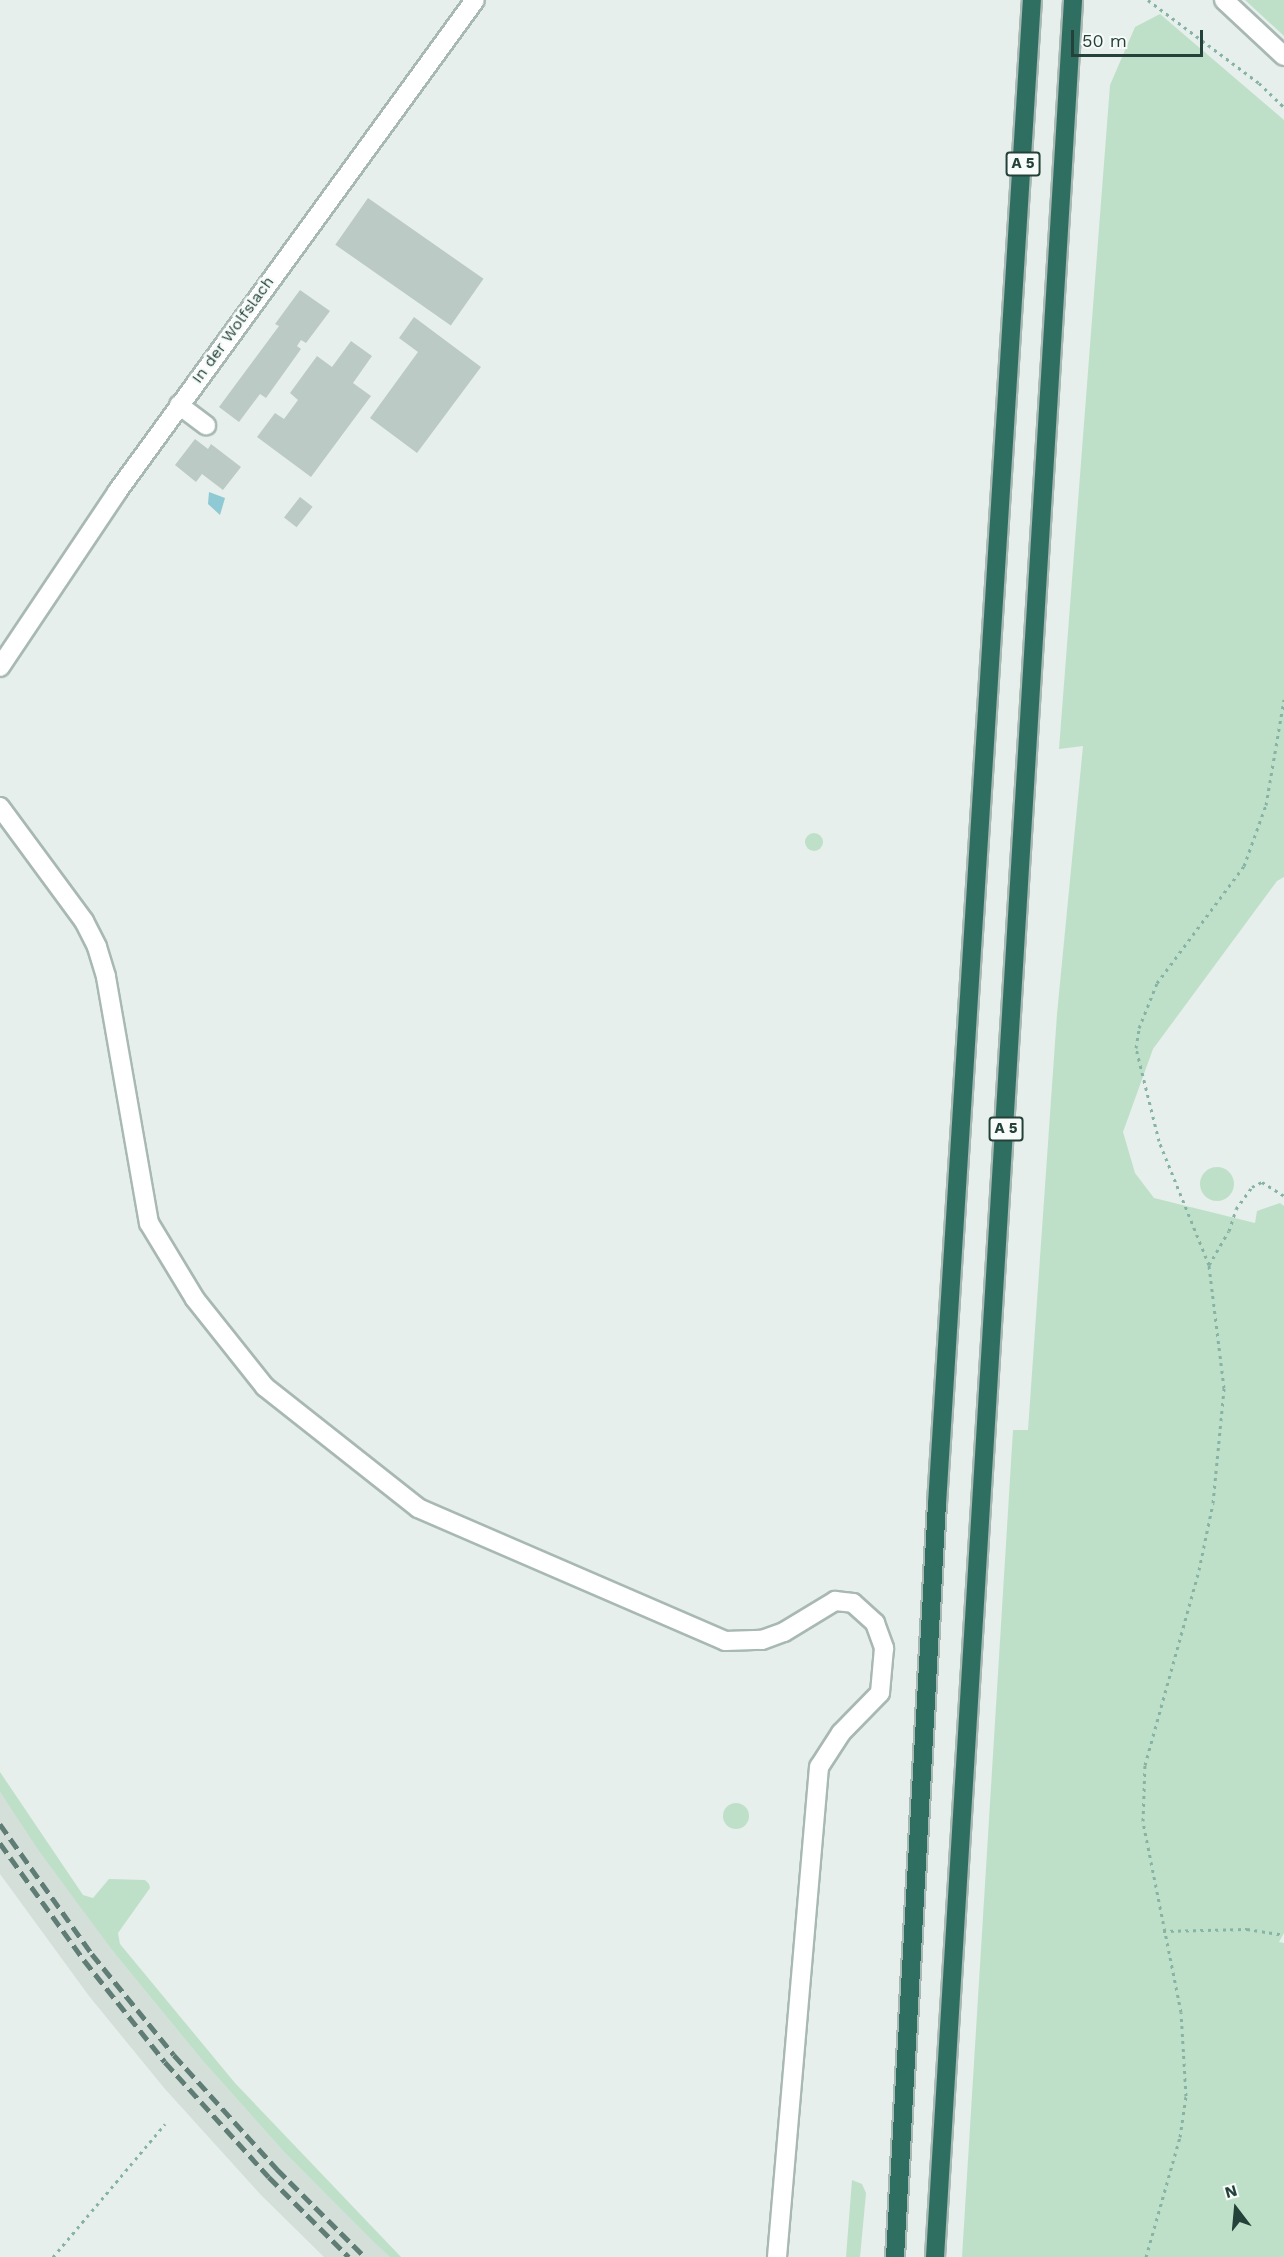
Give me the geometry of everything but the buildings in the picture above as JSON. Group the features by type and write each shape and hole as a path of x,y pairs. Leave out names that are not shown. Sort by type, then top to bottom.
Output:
{"highway":[{"name":"A 5","path":"895,2257 940,1469 1032,0"},
{"name":"A 5","path":"935,2257 1074,0"}],"lane":[{"name":"In der Wolfslach","path":"0,666 178,405 291,262 475,0"},
{"path":"1224,0 1284,56"},
{"path":"178,405 206,425"},
{"path":"0,807 84,921 97,947 106,977 127,1118 149,1223 195,1299 265,1387 418,1508 725,1641 762,1640 784,1632 835,1601 852,1603 875,1623 884,1648 880,1694 841,1733 819,1767 777,2257"}],"path":[{"path":"1148,0 1259,83 1284,107"},
{"path":"1146,2257 1180,2137 1186,2096 1181,2012 1143,1821 1144,1764 1199,1570 1213,1503 1224,1388 1209,1265 1159,1141 1136,1048 1139,1028 1156,983 1244,866 1266,805 1284,700"},
{"path":"1209,1265 1229,1231 1236,1209 1252,1187 1262,1182 1284,1196"},
{"path":"1163,1930 1247,1929 1284,1935"},
{"path":"53,2257 165,2124"}],"shaded area":[{"path":"0,1792 115,1954 202,2060 284,2152 390,2257 324,2257 261,2195 165,2089 89,1996 0,1874"}],"green space":[{"path":"1245,0 1284,0 1284,36"},
{"path":"1160,14 1284,120 1284,877 1277,881 1153,1049 1123,1132 1135,1173 1154,1198 1255,1223 1257,1211 1280,1203 1284,1206 1284,1933 1279,1942 1284,1943 1284,2257 962,2257 1013,1430 1028,1430 1057,1014 1083,746 1059,749 1110,85 1135,27"},
{"path":"814,833 820,836 823,842 820,848 814,851 808,848 805,842 808,836"},
{"path":"1217,1167 1229,1172 1234,1184 1229,1196 1217,1201 1205,1196 1200,1184 1205,1172"},
{"path":"0,1772 83,1895 93,1898 109,1879 145,1880 149,1884 150,1888 118,1933 120,1944 235,2083 401,2257 390,2257 375,2243 284,2152 202,2060 115,1954 39,1851 0,1792"},
{"path":"736,1803 745,1807 749,1816 745,1825 736,1829 727,1825 723,1816 727,1807"},
{"path":"852,2180 862,2184 866,2193 860,2257 846,2257"}],"water":[{"path":"209,492 225,498 220,515 208,504"}],"railway":[{"path":"0,1824 92,1954 174,2055 277,2169 365,2257"},
{"path":"0,1843 84,1960 165,2062 269,2177 349,2257"}]}
